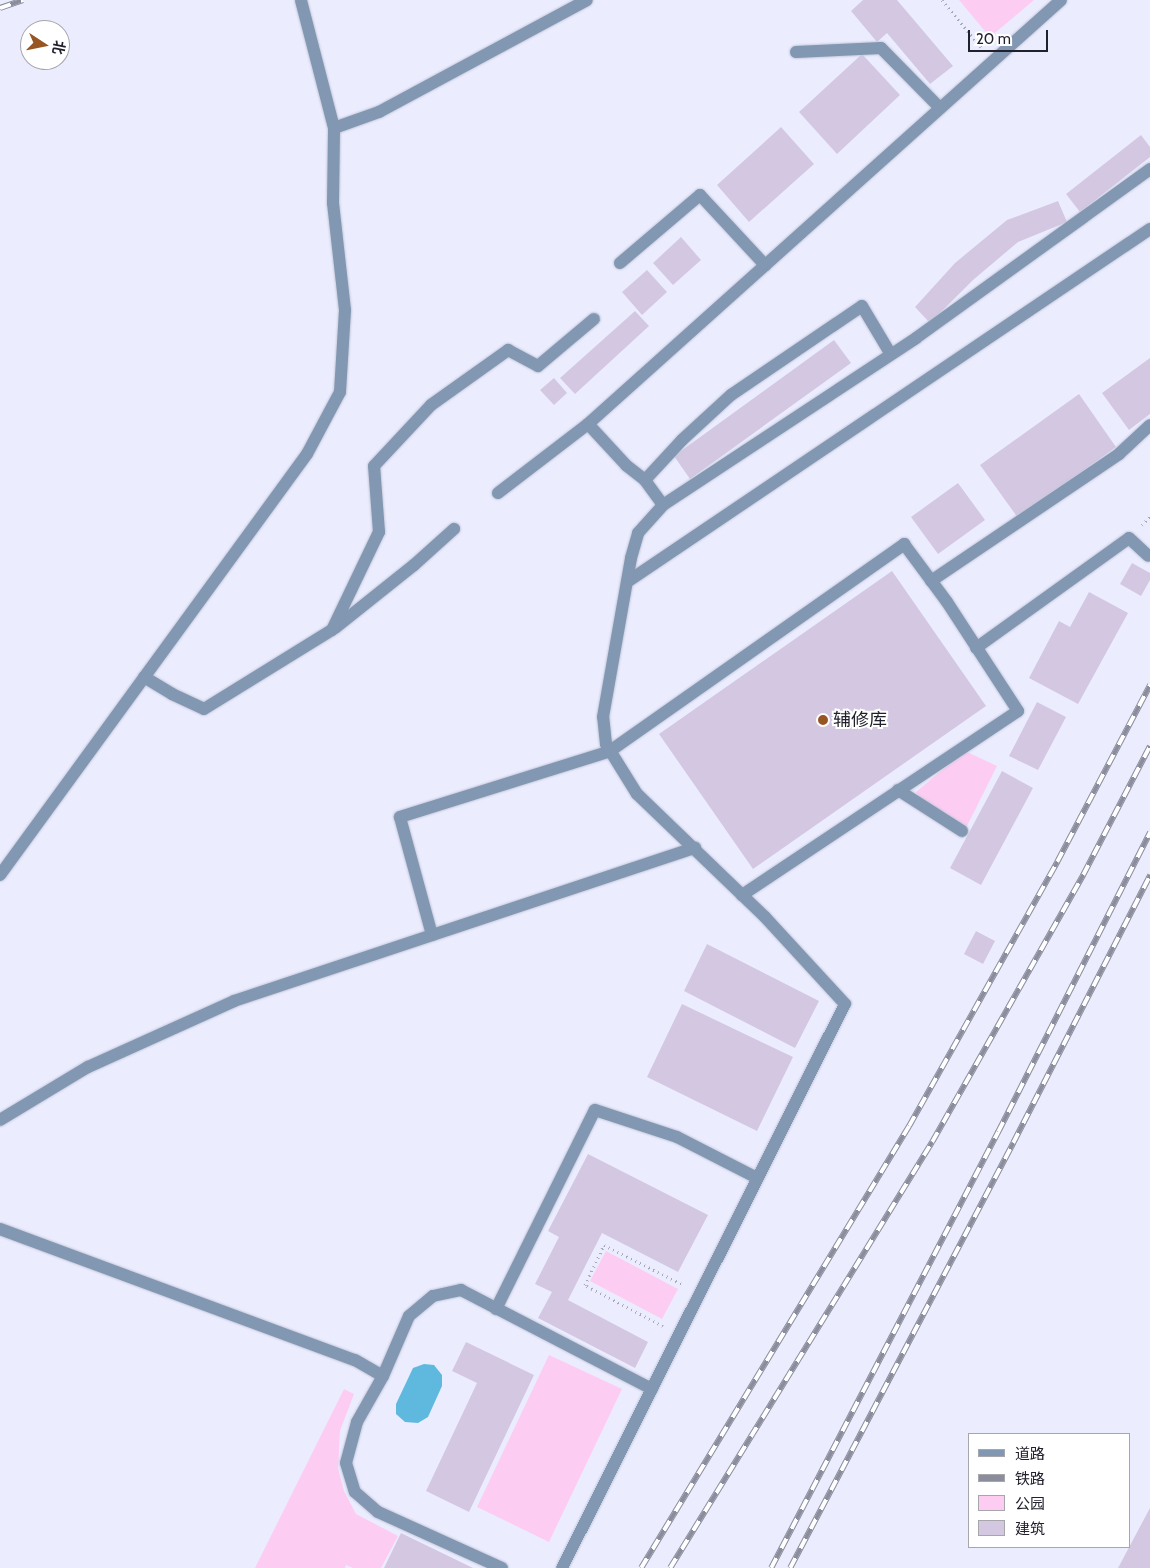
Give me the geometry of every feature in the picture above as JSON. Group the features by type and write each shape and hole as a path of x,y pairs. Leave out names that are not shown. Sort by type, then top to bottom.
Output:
{"street":[{"path":"0,875 307,454 340,392 346,310 332,203 334,128 301,0"},
{"path":"334,128 379,112 588,0"},
{"path":"498,493 588,424 1061,0"},
{"path":"796,52 881,48 940,108"},
{"path":"562,1568 845,1004 742,894 637,794 606,744 603,717 627,582 638,533 663,505 890,353 916,338 1150,169"},
{"path":"620,263 700,195 765,264"},
{"path":"627,582 1150,229"},
{"path":"645,480 682,440 731,395 862,306 890,353"},
{"path":"332,630 379,532 374,466 431,405 508,350 538,366 594,319"},
{"path":"588,424 626,465 645,480 663,505"},
{"path":"930,581 1119,454 1150,425"},
{"path":"144,677 172,694 204,708 332,630 414,565 454,529"},
{"path":"976,648 1129,538 1148,556"},
{"path":"432,935 400,817 610,751 904,544 1018,711 742,894"},
{"path":"898,790 962,831"},
{"path":"0,1120 88,1067 234,1001 695,848"},
{"path":"496,1309 595,1110 677,1138 758,1178"},
{"path":"0,1229 355,1360 383,1376"},
{"path":"502,1568 378,1512 355,1492 346,1464 357,1422 383,1376 408,1316 433,1296 461,1290 652,1389"}],"path":[{"path":"942,0 992,61"},
{"path":"679,1334 585,1285 604,1245 700,1293"}],"green space":[{"path":"959,0 1034,0 990,37"},
{"path":"965,751 997,766 967,826 927,806 916,792"},
{"path":"606,1251 678,1289 662,1319 590,1281"},
{"path":"549,1355 622,1389 549,1542 477,1507"},
{"path":"344,1389 354,1394 340,1431 338,1468 344,1491 356,1514 398,1536 381,1568 353,1568 346,1565 345,1568 255,1568"}],"water":[{"path":"424,1364 434,1365 442,1375 442,1386 428,1417 418,1423 405,1422 396,1414 396,1404 413,1368"}],"building":[{"path":"863,0 897,0 953,66 930,84 887,33 877,42 851,11"},
{"path":"862,54 900,95 837,154 799,112"},
{"path":"781,127 814,164 749,222 717,185"},
{"path":"1141,135 1150,147 1150,157 1080,212 1066,194"},
{"path":"1058,201 1067,222 1018,242 973,280 930,323 915,307 955,263 1007,220"},
{"path":"681,237 701,260 673,285 653,263"},
{"path":"647,270 667,292 642,315 622,292"},
{"path":"635,311 649,326 575,394 560,378"},
{"path":"834,340 851,363 690,479 674,456"},
{"path":"1150,358 1150,414 1129,430 1102,393"},
{"path":"554,378 567,393 554,405 540,390"},
{"path":"1079,394 1116,447 1018,518 980,465"},
{"path":"958,483 985,520 938,554 911,517"},
{"path":"1132,563 1150,573 1150,580 1141,596 1120,584"},
{"name":"辅修库","path":"892,571 986,706 753,869 659,734"},
{"path":"1089,592 1128,613 1078,704 1029,678 1059,621 1070,627"},
{"path":"1037,702 1066,717 1038,770 1009,756"},
{"path":"1002,771 1033,788 981,885 950,868"},
{"path":"976,931 995,941 983,964 964,954"},
{"path":"707,944 819,1001 795,1048 684,991"},
{"path":"682,1004 793,1057 757,1131 647,1077"},
{"path":"588,1154 708,1215 678,1272 602,1233 568,1300 648,1342 635,1368 538,1318 552,1292 535,1284 559,1237 548,1231"},
{"path":"466,1342 534,1375 469,1512 426,1491 477,1383 452,1371"},
{"path":"1150,1508 1150,1568 1118,1568"},
{"path":"401,1533 473,1568 384,1568"}],"railway":[{"path":"0,8 23,0"},
{"path":"641,1568 909,1126 1057,862 1150,685"},
{"path":"670,1568 932,1142 1083,875 1150,746"},
{"path":"771,1568 998,1132 1150,832"},
{"path":"790,1568 1013,1143 1150,875"}],"place":[{"name":"辅修库","path":"823,720"}]}
